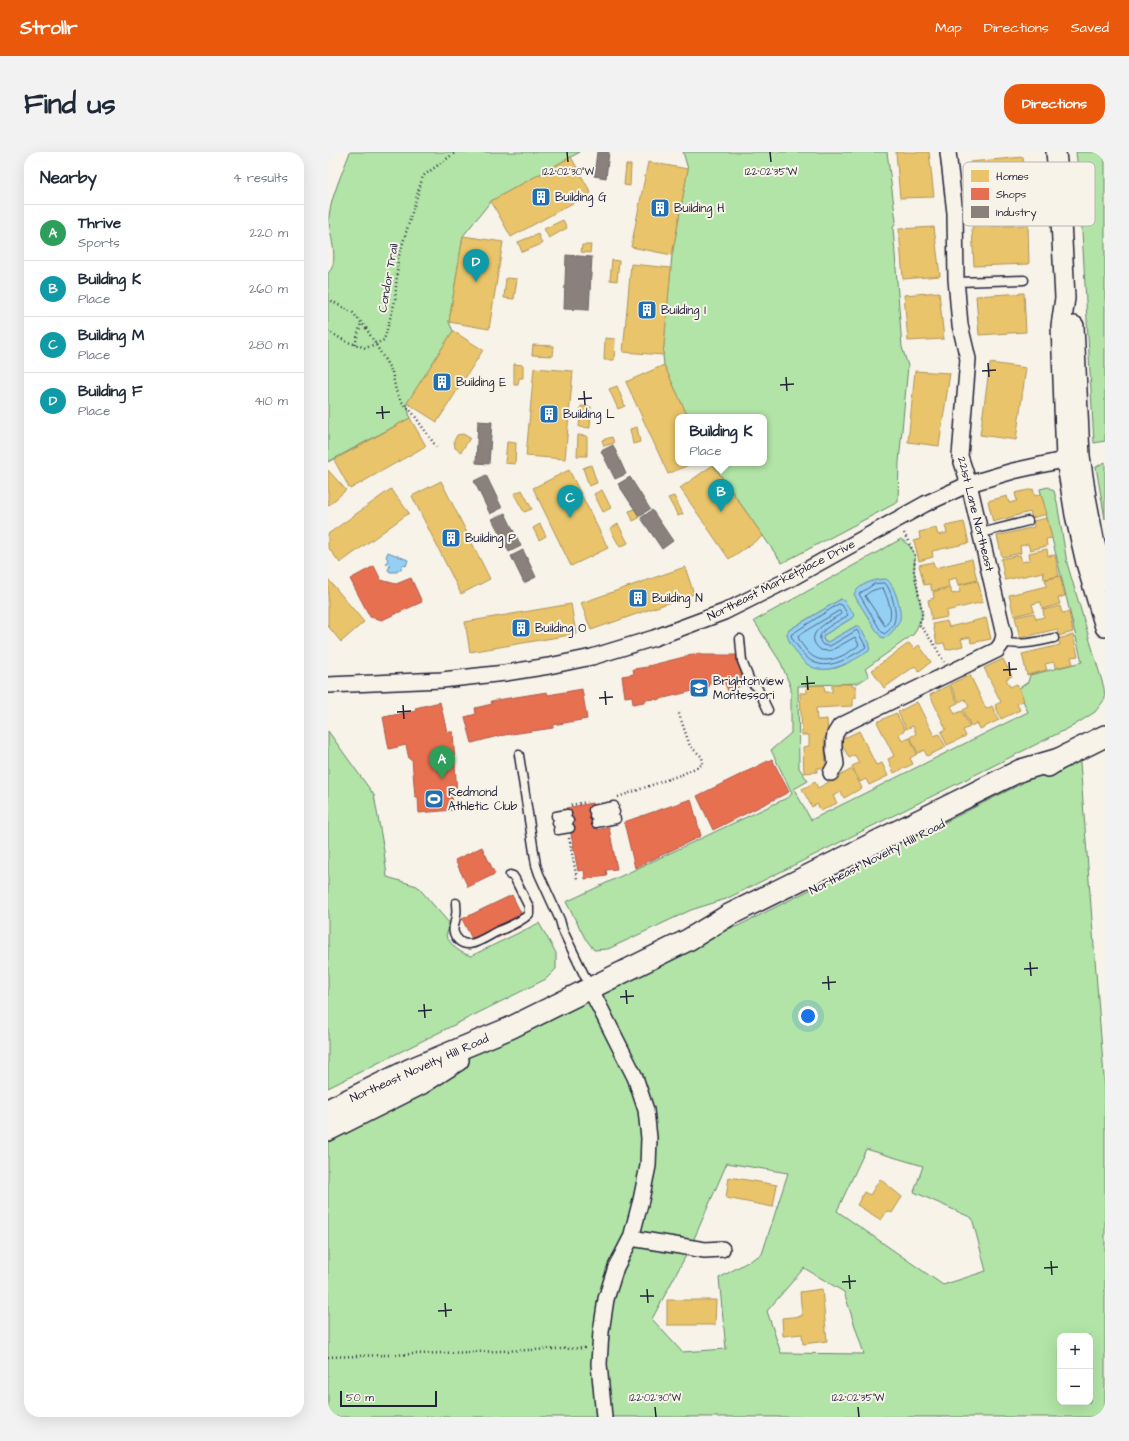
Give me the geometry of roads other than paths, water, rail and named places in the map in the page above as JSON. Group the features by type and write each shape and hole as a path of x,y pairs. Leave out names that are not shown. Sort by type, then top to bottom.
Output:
{"main road":[{"name":"Northeast Novelty Hill Road","path":"328,1110 411,1069 510,1028 688,940 730,915 1020,770 1059,759 1105,736"},
{"name":"Northeast Novelty Hill Road","path":"328,1130 422,1083 510,1028"}],"street":[{"name":"221st Lane Northeast","path":"951,152 960,325 968,359 960,456 969,484 981,533 1004,635 1002,642"},
{"path":"1056,152 1057,162"},
{"path":"1061,226 1065,298 1061,326 1073,458 1075,515 1083,550 1105,627"},
{"path":"1073,458 1086,497 1094,539 1105,582"},
{"name":"Northeast Marketplace Drive","path":"328,685 442,680 505,673 592,657 654,638 724,612 792,578 926,504 969,484 1013,471 1073,458"},
{"path":"831,773 836,764 834,750 835,734 840,726 997,650 1002,642"},
{"path":"590,988 635,1077 646,1110 649,1138 648,1166 631,1238 616,1267 606,1299 601,1332 599,1364 604,1417"},
{"path":"631,1238 704,1250 715,1251 722,1249"}],"lane":[{"path":"957,282 1024,280"},
{"path":"981,533 1028,521"},
{"path":"1002,642 1025,644 1054,638"},
{"path":"740,639 742,661 750,681 757,687 768,710"},
{"path":"519,755 536,864 539,874 555,908 563,931 590,988"},
{"path":"594,813 614,809 594,813"},
{"path":"557,823 568,821 557,823"},
{"path":"456,903 456,917 453,928 454,933 458,939 465,944 478,943 520,921 529,914 529,907 515,879 513,876 510,876"}],"water":[{"path":"388,552 408,560 406,566 403,565 401,570 398,570 397,572 390,572 388,570 390,565 386,564"},
{"path":"886,579 892,586 899,603 900,619 896,627 885,638 881,637 878,633 854,594 856,590 863,585 877,580"},
{"path":"841,599 845,602 854,615 852,618 824,635 823,639 825,642 828,642 856,626 859,626 870,644 869,651 842,666 822,669 813,668 797,653 787,634 789,630"}],"place":[{"name":"Building G","path":"541,197"},
{"name":"Building H","path":"660,208"},
{"name":"Building F","path":"476,282"},
{"name":"Building I","path":"647,310"},
{"name":"Building E","path":"442,382"},
{"name":"Building L","path":"549,414"},
{"name":"Building K","path":"721,512"},
{"name":"Building M","path":"570,518"},
{"name":"Building P","path":"451,538"},
{"name":"Building N","path":"638,598"},
{"name":"Building O","path":"521,628"},
{"name":"Brightonview Montessori","path":"699,688"},
{"name":"Thrive","path":"442,779"},
{"name":"Redmond Athletic Club","path":"434,799"}]}
